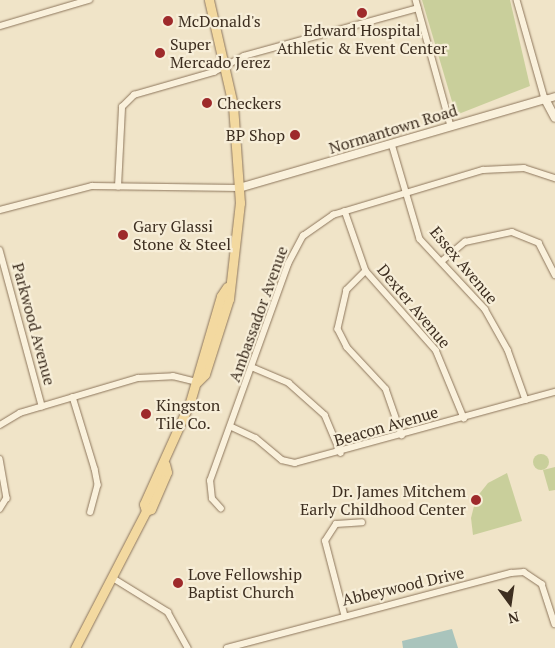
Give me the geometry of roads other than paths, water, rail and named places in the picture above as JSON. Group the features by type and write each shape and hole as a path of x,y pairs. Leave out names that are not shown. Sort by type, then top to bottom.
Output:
{"main road":[{"path":"75,648 113,578 146,510 144,504 165,464 197,382 197,372 227,287 240,188 225,65 209,0"},
{"path":"545,99 555,105"},
{"path":"545,99 555,118"},
{"name":"Normantown Road","path":"240,188 545,99"}],"street":[{"path":"0,26 90,0"},
{"path":"416,0 451,126"},
{"path":"517,0 545,99"},
{"path":"118,187 125,103 134,95 225,65 244,56 418,8"},
{"name":"Normantown Road","path":"545,99 555,96"},
{"name":"Essex Avenue","path":"392,144 420,239 471,291 497,327 526,400"},
{"name":"Ambassador Avenue","path":"221,509 212,499 210,481 254,368 293,252 315,225 345,211 493,168 524,168 555,178"},
{"path":"0,210 77,189 118,187 240,188"},
{"name":"Dexter Avenue","path":"345,211 366,271 436,350 464,418"},
{"path":"442,261 465,242 512,232 539,244 555,275"},
{"name":"Parkwood Avenue","path":"0,250 42,406"},
{"path":"366,271 347,290 338,329 342,340 386,389 402,435"},
{"path":"254,368 289,383 325,415 341,453"},
{"path":"0,425 8,417 42,406 154,376 197,382"},
{"name":"Beacon Avenue","path":"232,427 256,438 282,460 295,463 341,453 555,392"},
{"path":"73,397 98,485 91,512"},
{"path":"0,460 7,498 0,509"},
{"path":"344,614 325,541 336,524 362,522"},
{"name":"Abbeywood Drive","path":"227,648 344,614 524,572 542,584 555,624"},
{"path":"113,578 168,612 188,648"}],"water":[{"path":"452,629 458,648 403,648 402,641"}],"place":[{"name":"Edward Hospital Athletic & Event Center","path":"362,13"},
{"name":"McDonald's","path":"168,21"},
{"name":"Super Mercado Jerez","path":"160,53"},
{"name":"Checkers","path":"207,103"},
{"name":"BP Shop","path":"295,135"},
{"name":"Gary Glassi Stone & Steel","path":"123,235"},
{"name":"Kingston Tile Co.","path":"146,414"},
{"name":"Dr. James Mitchem Early Childhood Center","path":"476,500"},
{"name":"Love Fellowship Baptist Church","path":"178,583"}]}
